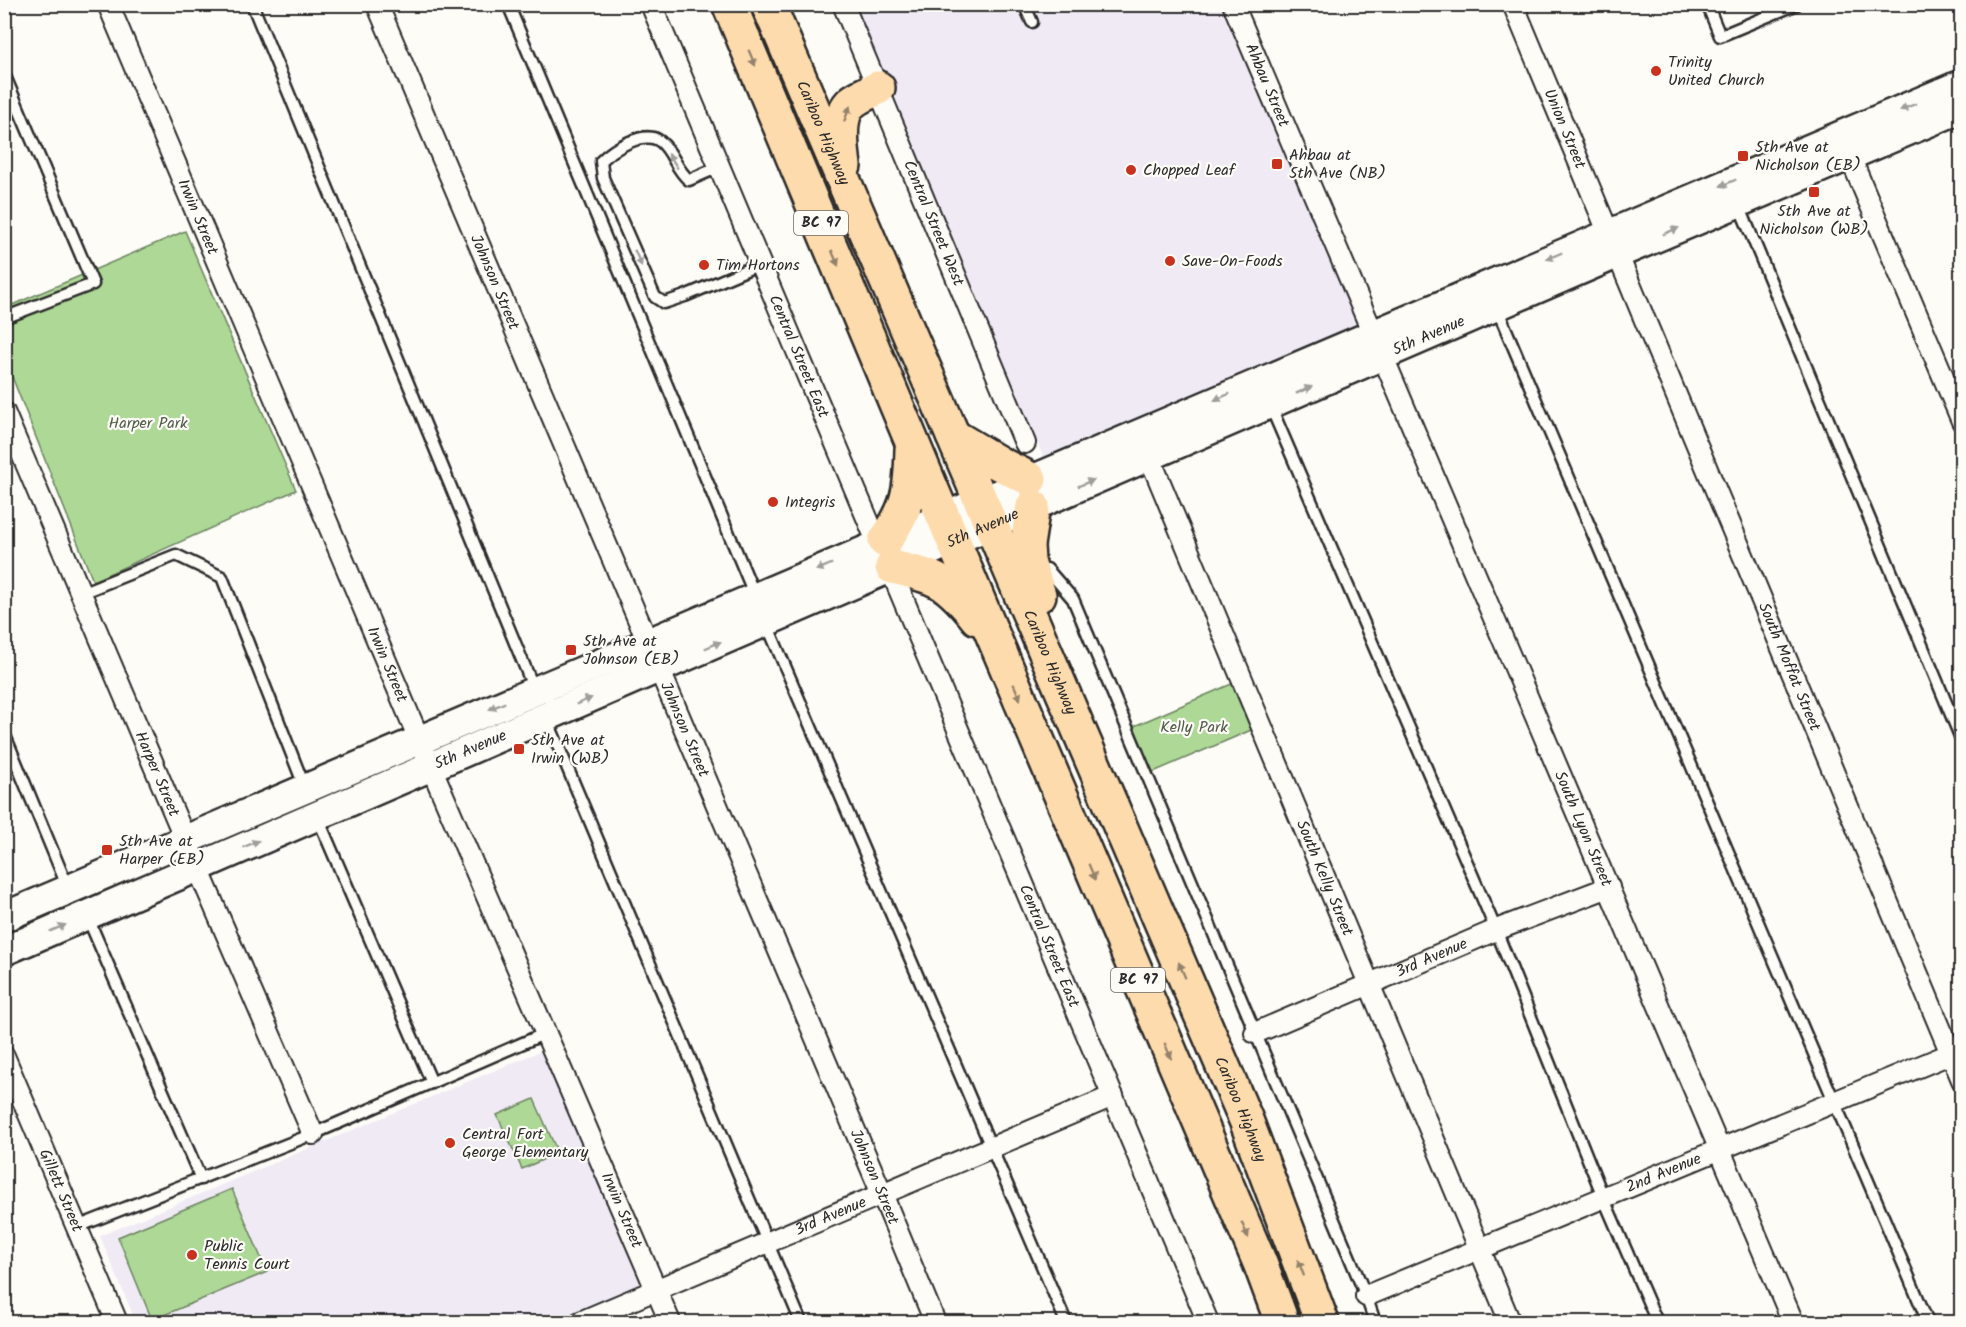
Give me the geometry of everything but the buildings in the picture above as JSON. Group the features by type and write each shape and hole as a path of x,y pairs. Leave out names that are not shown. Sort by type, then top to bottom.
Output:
{"highway":[{"name":"Cariboo Highway","path":"729,4 912,441 967,518 1136,864 1246,1120 1322,1323"},
{"name":"Cariboo Highway","path":"768,4 953,436 967,518 994,638 1260,1263 1282,1323"},
{"path":"848,192 842,139 846,110 852,102 878,88"},
{"path":"784,136 818,175 840,212 967,518"},
{"path":"953,436 1000,464 1032,493 1027,545 1028,562 1038,594 1104,758 1136,864"},
{"path":"912,441 911,479 907,499 886,555 941,582 957,593 994,638"}],"main road":[{"name":"5th Avenue","path":"1144,444 1270,405 1378,344 1496,306 1613,243 1737,203 1962,84"},
{"name":"5th Avenue","path":"4,917 648,642 760,609 967,518 1032,493 1845,145 1962,108"},
{"name":"5th Avenue","path":"4,951 659,668 760,609"}],"street":[{"name":"Irwin Street","path":"108,4 419,739 670,1323"},
{"name":"Johnson Street","path":"377,4 935,1323"},
{"name":"Central Street East","path":"651,4 886,555 1208,1323"},
{"name":"Central Street West","path":"843,4 1025,443"},
{"name":"Ahbau Street","path":"1233,4 1378,344"},
{"name":"Union Street","path":"1513,4 1613,243"},
{"path":"1845,145 1962,421"},
{"name":"South Moffat Street","path":"1613,243 1956,1051 1962,1080"},
{"name":"South Lyon Street","path":"1378,344 1793,1323"},
{"name":"Harper Street","path":"4,412 197,868 313,1134"},
{"name":"South Kelly Street","path":"1144,444 1510,1323"},
{"name":"3rd Avenue","path":"1255,1033 1496,930 1608,887"},
{"name":"2nd Avenue","path":"1366,1296 1956,1051"},
{"name":"Gillett Street","path":"4,1056 117,1323"},
{"name":"3rd Avenue","path":"580,1323 1113,1096"}],"lane":[{"path":"252,4 535,690"},
{"path":"508,4 760,609 993,1148 1066,1323"},
{"path":"1024,4 1032,22"},
{"path":"1707,4 1720,36 1797,4"},
{"path":"4,74 93,284 4,318"},
{"path":"719,167 689,180 681,174 660,141 649,137 612,149 601,161 603,178 654,297 664,303 760,264"},
{"path":"1737,203 1962,741"},
{"path":"1496,306 1928,1323"},
{"path":"1270,405 1496,930 1604,1199 1657,1323"},
{"path":"81,593 176,555 222,577 305,788"},
{"path":"1047,569 1073,599 1366,1296 1375,1323"},
{"path":"546,717 801,1323"},
{"path":"4,733 68,889"},
{"path":"317,816 432,1083"},
{"path":"87,916 201,1179"},
{"path":"77,1227 313,1134 546,1033"}],"shaded area":[{"path":"855,5 1221,5 1360,327 1044,459"},
{"name":"Central Fort George Elementary","path":"541,1051 642,1285 550,1322 136,1322 100,1236"}],"green space":[{"name":"Harper Park","path":"185,231 296,490 93,581 5,359 5,308"},
{"name":"Kelly Park","path":"1236,682 1256,728 1151,773 1132,727"},
{"path":"534,1099 558,1153 522,1169 497,1115"},
{"name":"Public Tennis Court","path":"232,1189 267,1272 152,1320 118,1237"}],"place":[{"name":"Trinity United Church","path":"1656,71"},
{"name":"5th Ave at Nicholson (EB)","path":"1743,156"},
{"name":"Ahbau at 5th Ave (NB)","path":"1277,164"},
{"name":"Chopped Leaf","path":"1131,170"},
{"name":"5th Ave at Nicholson (WB)","path":"1814,192"},
{"name":"Save-On-Foods","path":"1170,261"},
{"name":"Tim Hortons","path":"704,265"},
{"name":"Integris","path":"773,502"},
{"name":"5th Ave at Johnson (EB)","path":"571,650"},
{"name":"5th Ave at Irwin (WB)","path":"519,749"},
{"name":"5th Ave at Harper (EB)","path":"107,850"},
{"name":"Central Fort George Elementary","path":"450,1143"},
{"name":"Public Tennis Court","path":"192,1255"}]}
